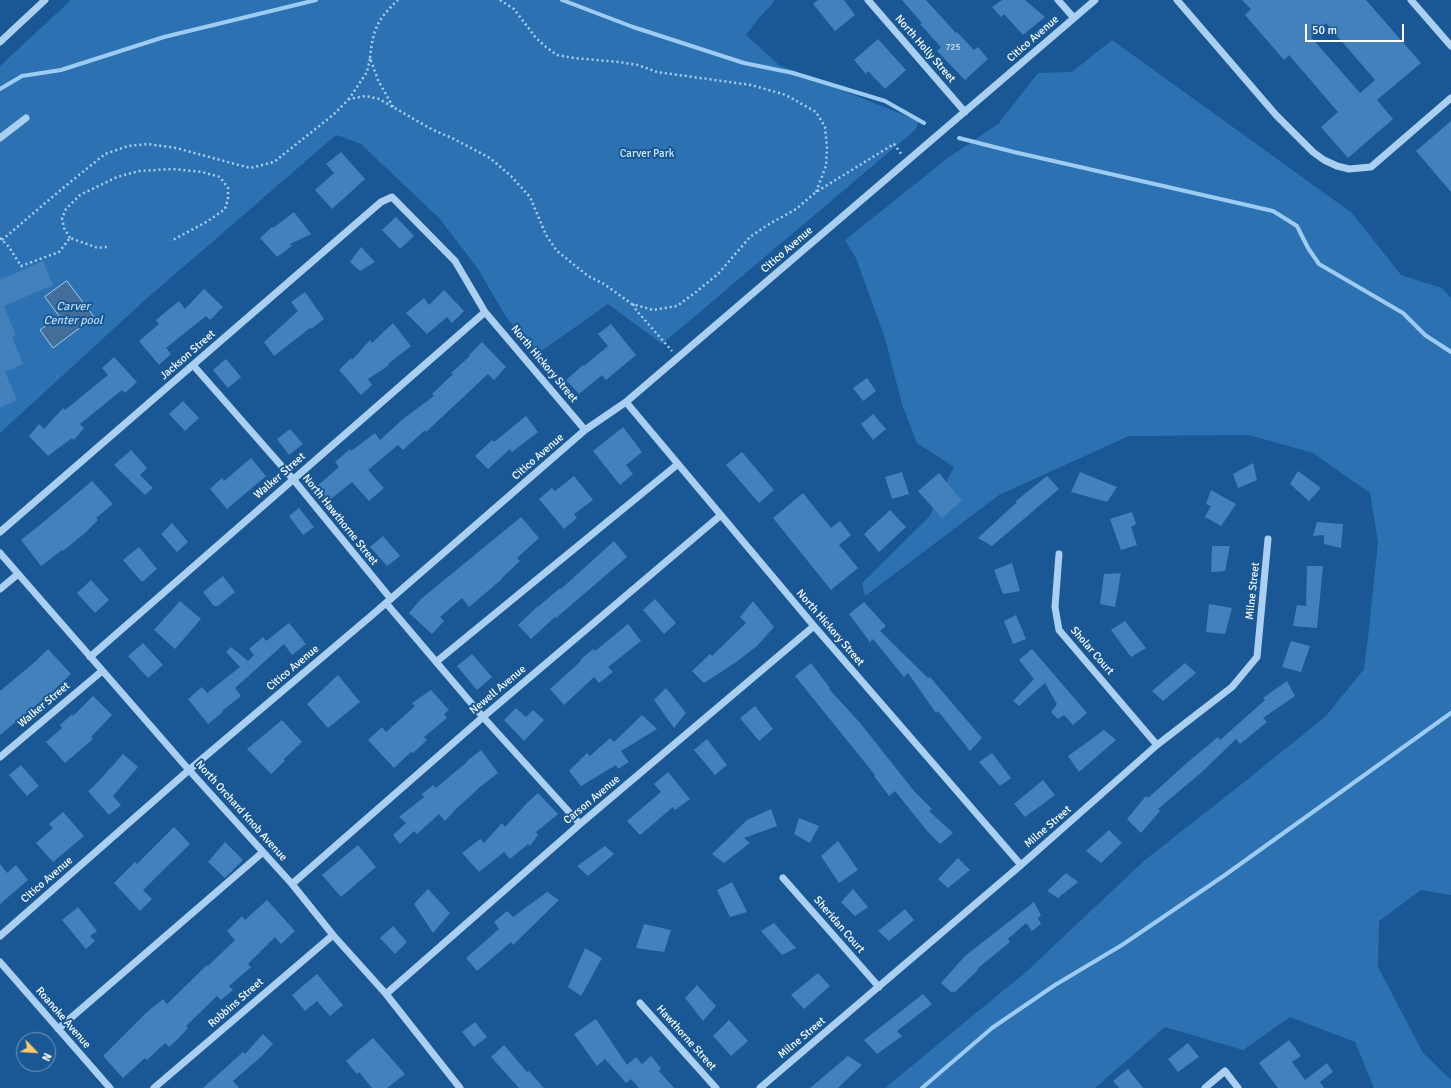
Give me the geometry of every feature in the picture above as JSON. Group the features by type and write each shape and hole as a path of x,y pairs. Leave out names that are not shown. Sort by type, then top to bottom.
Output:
{"street":[{"path":"0,42 45,0"},
{"name":"North Holly Street","path":"868,0 965,112"},
{"path":"1058,0 1074,18"},
{"name":"Citico Avenue","path":"0,936 189,770 389,601 586,430 626,402 1095,0"},
{"path":"1177,0 1276,114 1313,152 1324,160 1337,166 1349,169 1371,167 1451,98"},
{"path":"1411,0 1451,46"},
{"path":"0,138 26,118"},
{"name":"Jackson Street","path":"0,532 381,202 392,197 455,261"},
{"name":"North Hickory Street","path":"455,261 485,312 586,430"},
{"name":"Walker Street","path":"90,657 485,312"},
{"name":"North Hawthorne Street","path":"194,364 293,479 436,662 483,717 580,824"},
{"name":"North Hickory Street","path":"626,402 814,626 1021,865"},
{"path":"436,662 678,464"},
{"name":"Newell Avenue","path":"292,884 483,717 721,515"},
{"name":"Milne Street","path":"760,1088 1021,865 1157,745 1232,687 1257,657 1268,539"},
{"name":"North Orchard Knob Avenue","path":"0,553 189,770 292,884 333,935 386,994 460,1088"},
{"name":"Sholar Court","path":"1059,554 1055,607 1059,630 1157,745"},
{"path":"0,589 18,574"},
{"name":"Carson Avenue","path":"386,994 580,824 814,626"},
{"name":"Walker Street","path":"0,757 102,671"},
{"path":"58,1029 263,852"},
{"name":"Sheridan Court","path":"783,878 879,987"},
{"name":"Robbins Street","path":"154,1088 333,935"},
{"name":"Roanoke Avenue","path":"0,962 110,1088"},
{"name":"Hawthorne Street","path":"640,1003 716,1088"},
{"path":"1205,1088 1225,1071 1238,1088"}],"path":[{"path":"70,238 59,252 21,266 1,239 105,154 128,146 148,144 176,148 250,168 274,162 333,115 349,100 367,72 371,42 376,25 384,13 398,0"},
{"path":"500,0 514,9 536,38 558,55 619,62 638,65 657,72 751,85 786,95 816,112 825,127 826,148 826,166 816,192"},
{"path":"370,58 378,80 393,107"},
{"path":"349,100 366,96 379,99 433,130 490,158 511,176 530,196 546,235 557,251 588,276 604,284 632,304 653,310 677,306 718,274 750,237 796,208 816,192 894,144 907,161"},
{"path":"107,247 98,248 70,238 64,228 62,218 66,209 80,195 116,177 139,171 173,169 202,172 220,177 228,188 228,199 225,208 208,221 171,240"},
{"path":"632,304 678,357"}],"green space":[{"name":"Carver Park","path":"71,0 774,0 746,35 779,65 919,121 915,130 662,344 608,304 537,354 506,317 478,269 440,219 361,144 336,135 145,300 0,433 0,66"},
{"path":"1112,40 1352,213 1401,275 1442,288 1451,298 1451,895 1421,890 1379,921 1378,967 1423,1053 1451,1080 1451,1088 1374,1088 1355,1042 1290,1017 1243,1050 1165,1027 1095,1088 885,1088 1027,971 1145,860 1326,716 1364,669 1378,542 1370,493 1313,453 1249,435 1129,436 999,495 865,596 862,583 929,517 954,467 917,443 902,404 885,338 856,258 845,240 949,157 998,124 1038,73 1072,72"}],"water":[{"name":"Carver Center pool","path":"67,281 94,317 53,348 40,330 59,316 45,297"}],"building":[{"path":"818,0 844,0 855,15 835,31 813,4"},
{"path":"902,0 926,0 956,33 957,32 974,50 978,47 988,59 965,80 937,51 941,47 920,24 922,23"},
{"path":"1002,0 1025,0 1045,17 1023,35 1004,14 1001,17 992,7"},
{"path":"1242,0 1366,0 1421,63 1377,100 1393,119 1348,158 1321,127 1338,112 1289,55 1284,60 1245,15 1251,9","holes":["1326,23 1375,80 1360,93 1311,37"]},
{"path":"878,39 906,70 885,89 868,71 866,74 854,60"},
{"path":"1451,121 1451,192 1416,151"},
{"path":"341,152 365,179 332,209 315,190 334,173 326,164"},
{"path":"294,212 311,234 290,244 292,246 277,257 260,238 272,227 273,228"},
{"path":"396,217 414,236 400,249 382,230"},
{"path":"361,247 375,262 360,271 350,262"},
{"path":"43,261 53,285 4,306 16,336 12,337 23,364 5,372 17,400 0,408 0,280"},
{"path":"204,289 223,307 210,320 206,316 166,348 171,354 159,365 139,341 159,324 156,320 179,301 185,309"},
{"path":"444,290 464,311 452,323 447,317 427,334 406,313 424,298 429,305"},
{"path":"305,292 324,319 274,356 264,342 298,311 291,302"},
{"path":"393,323 411,346 388,364 389,365 368,379 372,385 361,395 339,370 351,358 352,360 370,340 372,343"},
{"path":"611,324 636,355 606,380 602,375 579,394 566,380 608,346 598,334"},
{"path":"482,342 506,367 494,380 488,374 426,432 425,430 403,450 398,445 368,470 384,488 369,501 352,482 327,502 315,488 339,467 335,462 350,449 351,451 375,433 380,440 403,419 434,396 432,394 453,374 451,373 470,356 469,355"},
{"path":"114,357 137,382 125,393 122,390 80,424 84,428 74,440 72,438 48,456 29,436 39,424 44,429 63,408 65,410 108,375 102,368"},
{"path":"226,359 241,377 228,388 213,370"},
{"path":"867,378 876,391 863,401 853,388"},
{"path":"183,401 199,418 185,431 169,414"},
{"path":"873,414 886,429 873,440 861,424"},
{"path":"526,416 538,432 512,452 510,449 488,469 475,456 492,440 494,442"},
{"path":"623,427 642,452 626,465 633,474 620,485 593,451"},
{"path":"290,429 303,444 289,455 277,439"},
{"path":"131,450 147,468 140,475 153,488 145,495 114,465"},
{"path":"742,452 774,490 759,503 726,465"},
{"path":"251,458 266,476 227,509 210,489 222,478 224,481"},
{"path":"1253,463 1257,480 1238,488 1233,474"},
{"path":"1298,471 1321,488 1309,501 1290,484"},
{"path":"902,472 909,494 892,499 885,477"},
{"path":"1080,472 1117,487 1107,502 1071,492"},
{"path":"939,473 962,501 942,518 918,491"},
{"path":"574,476 593,500 574,514 577,518 564,529 539,499 552,488 555,491"},
{"path":"1047,476 1059,489 992,546 978,538 1017,502 1016,501"},
{"path":"92,481 113,504 96,518 98,520 85,533 63,551 62,550 41,566 21,540"},
{"path":"1211,490 1236,504 1221,526 1205,517 1211,506 1206,504"},
{"path":"803,493 831,528 840,521 851,535 839,545 858,568 831,590 773,518"},
{"path":"299,508 314,527 303,535 289,516"},
{"path":"890,510 906,527 879,552 864,534"},
{"path":"1132,512 1136,524 1131,527 1137,545 1121,550 1110,519"},
{"path":"521,517 539,538 517,558 520,561 502,579 469,607 462,598 440,617 444,621 432,634 409,613 421,599"},
{"path":"1317,522 1343,524 1341,548 1324,544 1324,535 1313,536"},
{"path":"172,523 188,542 177,552 161,534"},
{"path":"383,536 400,556 387,566 370,547"},
{"path":"614,541 627,557 531,639 518,625 538,606 560,588 561,589"},
{"path":"1212,546 1230,546 1225,571 1211,572"},
{"path":"139,547 157,569 142,582 123,560"},
{"path":"1012,563 1020,591 1003,594 994,570"},
{"path":"1307,566 1323,566 1317,628 1293,626 1297,605 1306,606"},
{"path":"1121,573 1115,607 1100,604 1104,574"},
{"path":"223,576 235,592 218,606 214,606 203,592"},
{"path":"91,580 109,600 95,613 77,593"},
{"path":"655,599 676,623 664,634 643,610"},
{"path":"180,601 201,619 175,649 154,630"},
{"path":"753,601 774,627 757,646 735,663 704,683 692,671 710,654 712,656 746,623 740,617"},
{"path":"864,602 886,626 880,631 928,678 930,677 982,738 970,751 938,711 936,713 908,673 904,677 873,639 870,642 849,614"},
{"path":"1209,604 1232,608 1225,634 1206,632"},
{"path":"1016,615 1026,639 1013,644 1004,621"},
{"path":"1125,621 1146,648 1131,657 1111,630"},
{"path":"289,623 306,644 292,655 284,644 235,688 241,696 208,724 188,699 202,687 207,693 240,667 226,652 231,647 248,661 254,655 249,649 263,637 266,641"},
{"path":"628,624 641,641 608,667 613,672 599,683 594,677 564,705 550,689 593,649 595,651"},
{"path":"1291,641 1310,646 1301,672 1282,667"},
{"path":"143,643 163,665 148,678 128,656"},
{"path":"48,649 71,674 52,692 0,735 0,691"},
{"path":"1032,649 1087,713 1073,725 1064,715 1058,719 1051,712 1057,704 1045,683 1019,706 1013,701 1034,679 1019,660"},
{"path":"472,654 492,677 477,690 457,666"},
{"path":"811,663 830,688 829,689 861,724 914,791 932,809 929,811 953,833 940,844 928,832 895,791 889,796 874,776 875,775 795,676"},
{"path":"1185,663 1196,673 1163,701 1152,691"},
{"path":"338,675 360,702 328,728 307,704"},
{"path":"1287,681 1295,696 1263,718 1267,722 1240,744 1236,739 1203,771 1158,809 1160,811 1141,833 1127,819 1146,796 1148,798 1218,737 1220,740 1265,700 1263,698"},
{"path":"666,688 686,713 674,728 654,700"},
{"path":"431,690 449,710 444,714 447,718 424,737 427,740 413,753 411,752 394,768 368,740 382,727 386,732 415,706 412,703"},
{"path":"93,696 112,715 91,737 93,739 65,763 46,742 62,728 60,725 72,714 73,716"},
{"path":"755,706 773,729 759,741 740,718"},
{"path":"516,708 526,717 533,710 544,720 524,741 504,720"},
{"path":"642,715 657,729 621,751 629,762 618,769 616,765 581,786 569,771 587,753 590,756 610,738 614,742"},
{"path":"282,720 302,742 271,774 247,749"},
{"path":"1104,730 1116,740 1079,772 1068,756"},
{"path":"707,739 727,765 715,775 694,750"},
{"path":"481,750 498,773 480,787 445,821 439,814 417,834 414,831 400,844 393,835 406,823 399,817 424,797 422,794 433,785 436,788"},
{"path":"992,753 1011,778 1000,786 979,762"},
{"path":"123,754 138,767 113,796 121,805 109,815 88,791"},
{"path":"21,765 39,786 27,796 9,775"},
{"path":"668,772 690,799 675,810 673,807 640,835 627,821 661,792 654,784"},
{"path":"1043,780 1055,795 1025,817 1014,804"},
{"path":"538,793 558,814 536,832 538,835 530,846 528,844 510,859 504,852 479,872 462,853 480,839 484,843 502,823 505,827"},
{"path":"771,809 777,826 744,838 750,843 724,863 712,854 747,820"},
{"path":"63,812 84,836 53,862 36,843 53,828 49,824"},
{"path":"799,818 819,826 810,843 794,834"},
{"path":"174,827 190,844 143,890 152,899 140,911 114,883 135,862 137,864"},
{"path":"1109,830 1122,843 1101,863 1086,851"},
{"path":"838,841 858,870 839,883 821,856"},
{"path":"225,842 243,860 225,878 208,862"},
{"path":"358,845 376,867 341,897 322,875"},
{"path":"605,846 614,854 588,876 577,866"},
{"path":"958,858 970,870 948,888 938,879"},
{"path":"0,864 7,873 16,865 28,880 0,904"},
{"path":"1066,873 1078,882 1058,898 1047,891"},
{"path":"732,882 747,912 730,917 717,890"},
{"path":"428,889 450,913 433,933 414,904"},
{"path":"853,889 868,907 855,916 841,902"},
{"path":"547,892 559,900 513,945 511,942 477,971 466,958 499,929 494,922 507,911 513,917"},
{"path":"267,900 295,931 281,944 275,937 248,964 251,967 229,986 233,990 221,1000 217,996 186,1026 188,1028 169,1047 165,1043 147,1060 145,1058 123,1078 103,1056 146,1013 163,999 167,1004 207,965 208,966 235,940 227,931 242,916 245,920"},
{"path":"1034,902 1041,915 1038,918 1041,924 1032,931 1026,923 1008,939 1010,942 977,969 978,970 955,992 954,991 952,993 941,983 965,956"},
{"path":"78,907 97,931 90,936 95,941 86,949 62,920"},
{"path":"905,909 914,920 889,941 878,931"},
{"path":"774,923 796,948 782,955 761,931"},
{"path":"644,924 671,930 664,952 636,948"},
{"path":"393,926 407,942 395,954 380,938"},
{"path":"585,948 602,958 581,996 568,987"},
{"path":"818,973 830,986 804,1009 791,995"},
{"path":"317,974 343,1005 330,1016 317,1001 305,1011 292,995"},
{"path":"697,985 716,1006 703,1021 685,998"},
{"path":"923,994 932,1004 897,1031 902,1036 877,1054 864,1040"},
{"path":"596,1019 627,1065 636,1057 642,1064 651,1056 661,1068 659,1071 674,1088 639,1088 631,1079 626,1083 605,1059 597,1066 574,1034"},
{"path":"729,1020 748,1041 731,1056 713,1036"},
{"path":"475,1022 487,1037 474,1047 462,1032"},
{"path":"263,1034 273,1044 262,1056 233,1081 239,1088 203,1088 243,1052 245,1054"},
{"path":"373,1038 405,1074 387,1088 372,1088 359,1072 357,1074 346,1061"},
{"path":"1289,1040 1301,1056 1292,1062 1305,1080 1327,1063 1333,1072 1320,1082 1324,1088 1278,1088 1259,1063"},
{"path":"1188,1043 1199,1057 1178,1072 1168,1059"},
{"path":"504,1045 527,1072 529,1071 544,1088 519,1088 491,1057"},
{"path":"848,1056 862,1065 838,1088 810,1088"},
{"path":"1128,1069 1143,1088 1119,1088 1113,1081"}],"waterway":[{"path":"0,89 22,76 61,70 164,37 316,0"},
{"path":"562,0 633,27 744,63 793,73 885,101 924,123"},
{"path":"959,138 1273,211 1297,226 1308,248 1319,264 1403,313 1425,335 1451,352"},
{"path":"922,1088 992,1028 1055,985 1122,945 1225,875 1451,713"}]}
